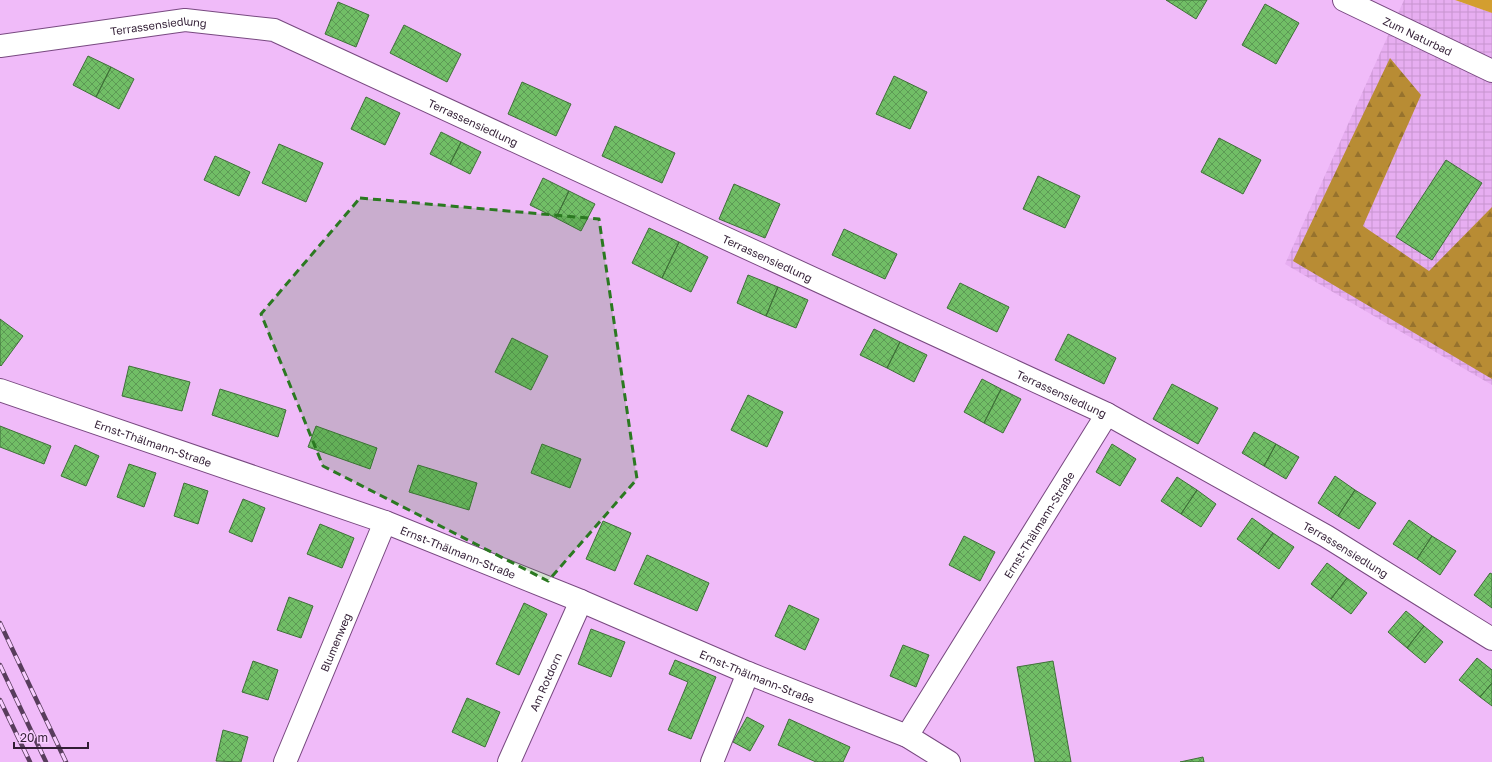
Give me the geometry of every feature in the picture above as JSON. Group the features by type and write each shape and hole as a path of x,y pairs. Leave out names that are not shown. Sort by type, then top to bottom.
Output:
{"street":[{"name":"Zum Naturbad","path":"1344,0 1492,71"},
{"name":"Terrassensiedlung","path":"0,46 185,20 274,30 1106,414 1326,536 1492,639"},
{"name":"Ernst-Thälmann-Straße","path":"0,390 385,522 581,601 748,673 907,736 949,762"},
{"name":"Ernst-Thälmann-Straße","path":"907,736 1106,414"},
{"name":"Blumenweg","path":"285,762 385,522"},
{"name":"Am Rotdorn","path":"509,762 581,601"},
{"path":"712,762 748,673"}],"highlighted area":[{"path":"360,198 599,219 637,479 548,581 323,466 261,314"}],"shaded area":[{"path":"1404,0 1455,0 1492,13 1492,385 1285,264"},
{"path":"1455,0 1492,0 1492,13"}],"green space":[{"path":"1390,58 1421,95 1363,226 1429,271 1492,207 1492,379 1293,261"}],"building":[{"path":"1166,0 1207,0 1196,19"},
{"path":"338,2 369,15 356,47 325,34"},
{"path":"1265,4 1299,23 1276,64 1242,45"},
{"path":"404,25 461,54 447,82 390,53"},
{"path":"88,56 111,67 96,97 73,85"},
{"path":"111,67 134,79 119,109 96,97"},
{"path":"894,76 927,92 910,129 876,114"},
{"path":"522,82 571,104 556,136 508,114"},
{"path":"366,97 400,113 385,145 351,129"},
{"path":"615,126 675,153 662,183 602,156"},
{"path":"441,132 461,142 450,164 430,154"},
{"path":"1219,138 1261,160 1243,194 1201,172"},
{"path":"461,142 481,152 470,174 450,164"},
{"path":"279,144 323,163 306,202 262,183"},
{"path":"215,156 250,172 239,196 204,180"},
{"path":"1446,160 1482,183 1432,260 1396,237"},
{"path":"1038,176 1080,196 1065,228 1023,209"},
{"path":"543,178 569,191 556,218 530,205"},
{"path":"734,184 780,204 765,238 719,219"},
{"path":"569,191 595,204 581,231 556,218"},
{"path":"649,228 679,242 662,278 632,263"},
{"path":"844,229 897,254 885,279 832,255"},
{"path":"679,242 708,257 691,292 662,278"},
{"path":"748,275 778,287 766,316 737,303"},
{"path":"960,283 1009,307 997,332 947,308"},
{"path":"778,287 808,300 796,328 766,316"},
{"path":"0,319 23,336 1,366 0,365"},
{"path":"874,329 900,342 887,368 860,355"},
{"path":"1068,334 1116,358 1104,384 1055,360"},
{"path":"512,338 548,356 531,390 495,372"},
{"path":"900,342 927,355 914,382 887,368"},
{"path":"129,366 190,382 182,411 122,396"},
{"path":"982,379 1001,389 984,423 964,412"},
{"path":"1172,384 1218,408 1198,444 1153,419"},
{"path":"220,389 286,410 278,437 212,415"},
{"path":"1001,389 1021,399 1003,433 984,423"},
{"path":"748,395 783,412 767,447 731,430"},
{"path":"0,426 51,446 44,464 0,447"},
{"path":"316,426 377,448 370,469 308,447"},
{"path":"1254,432 1276,444 1264,466 1242,453"},
{"path":"542,444 581,459 570,488 531,473"},
{"path":"1112,444 1136,459 1120,486 1096,472"},
{"path":"1276,444 1299,457 1286,479 1264,466"},
{"path":"75,445 99,456 86,486 61,476"},
{"path":"129,464 156,473 144,507 117,497"},
{"path":"418,465 477,483 469,510 409,492"},
{"path":"1335,476 1355,490 1338,516 1318,503"},
{"path":"1177,477 1197,490 1181,514 1161,501"},
{"path":"184,483 208,491 198,524 174,516"},
{"path":"1197,490 1216,504 1201,527 1181,514"},
{"path":"1355,490 1376,503 1359,529 1338,516"},
{"path":"243,499 265,508 252,542 229,532"},
{"path":"1252,518 1273,533 1258,554 1237,539"},
{"path":"1409,520 1432,536 1417,559 1393,544"},
{"path":"603,521 631,533 615,571 586,559"},
{"path":"320,524 354,538 342,568 307,554"},
{"path":"1273,533 1294,547 1279,569 1258,554"},
{"path":"964,536 995,552 980,581 949,565"},
{"path":"1432,536 1456,551 1440,575 1417,559"},
{"path":"647,555 709,583 697,611 634,584"},
{"path":"1327,563 1347,578 1331,599 1311,584"},
{"path":"1490,573 1492,574 1492,608 1474,595"},
{"path":"1347,578 1367,593 1351,614 1331,599"},
{"path":"289,597 313,606 301,638 277,630"},
{"path":"524,603 547,614 519,675 496,664"},
{"path":"789,605 819,619 805,650 775,636"},
{"path":"1406,611 1424,626 1407,648 1388,632"},
{"path":"1424,626 1443,642 1425,663 1407,648"},
{"path":"591,629 625,642 611,677 578,664"},
{"path":"903,645 929,655 916,687 890,676"},
{"path":"1477,658 1492,670 1492,683 1480,697 1459,680"},
{"path":"675,660 716,677 691,739 668,730 688,682 669,674"},
{"path":"253,661 278,670 268,700 242,692"},
{"path":"1053,661 1071,762 1035,762 1017,667"},
{"path":"1492,683 1492,706 1480,697"},
{"path":"467,698 500,712 485,747 452,732"},
{"path":"747,717 764,726 750,751 733,742"},
{"path":"789,719 850,747 843,762 816,762 778,745"},
{"path":"223,730 248,737 241,762 216,761"},
{"path":"1203,757 1204,762 1180,762"}],"railway":[{"path":"0,623 66,762"},
{"path":"0,665 46,762"},
{"path":"0,700 30,762"}]}
